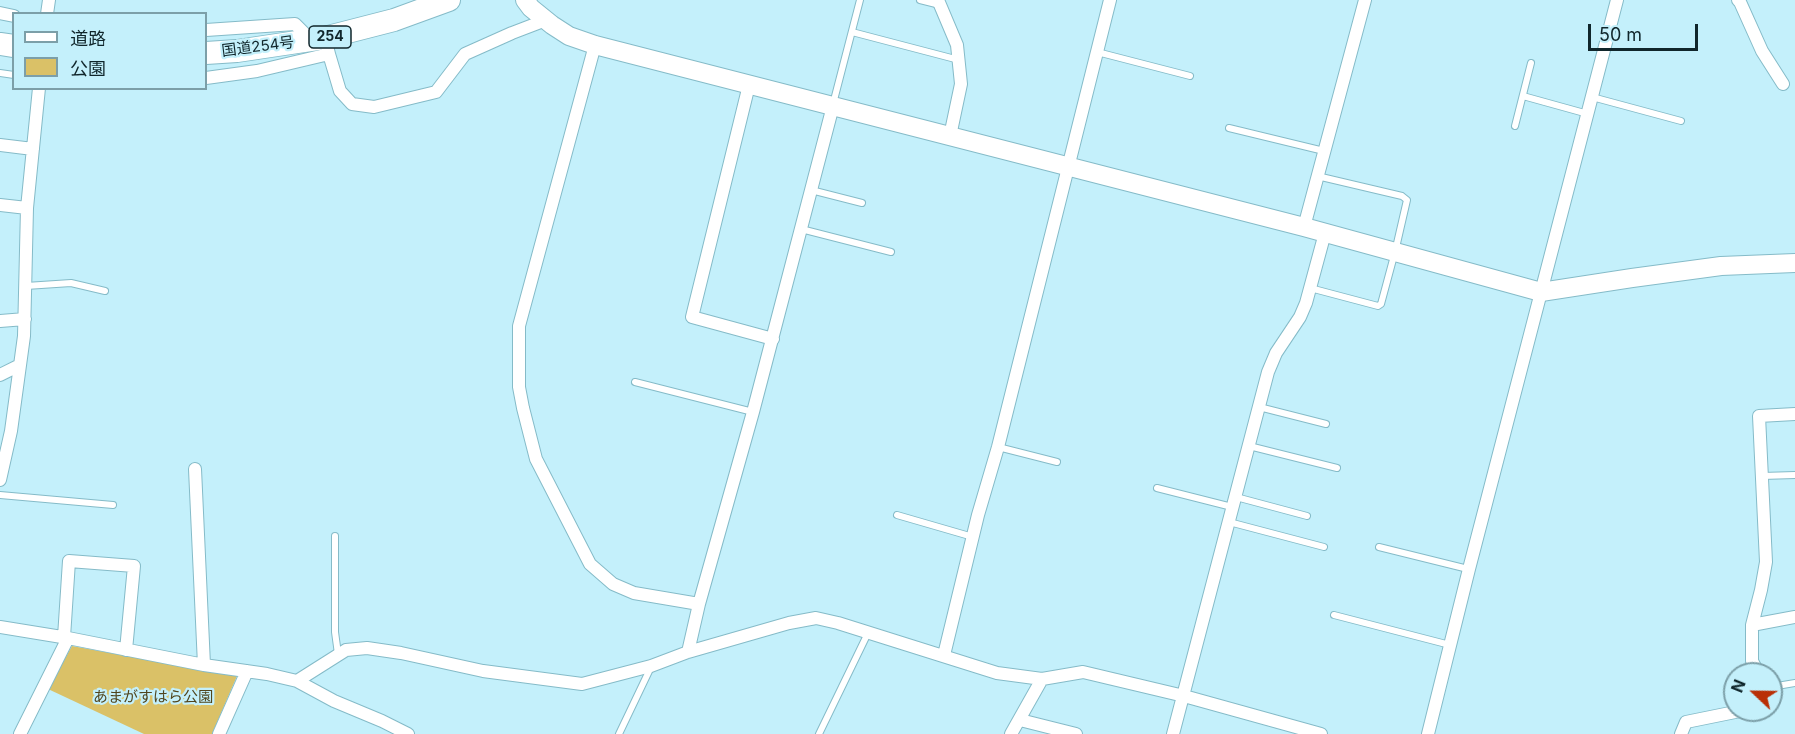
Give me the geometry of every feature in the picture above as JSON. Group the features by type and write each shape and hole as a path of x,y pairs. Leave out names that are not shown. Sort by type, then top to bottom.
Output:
{"highway":[{"name":"国道254号","path":"207,53 322,44 450,0"}],"street":[{"path":"525,0 546,20 569,36 595,45 1304,227 1541,292 1721,266 1795,262"},
{"path":"944,655 1110,0"},
{"path":"1304,227 1365,0"},
{"path":"1428,734 1617,0"},
{"path":"1739,1 1762,51 1783,84"},
{"path":"939,2 957,45 961,84 950,136"},
{"path":"207,30 295,24 322,44 340,91 352,104 374,107 436,92 465,54 546,20"},
{"path":"207,78 257,71 322,44"},
{"path":"595,45 519,326 519,387 536,459 590,564 613,584 634,593 699,604"},
{"path":"749,85 692,317 772,339"},
{"path":"0,477 11,431 24,336 27,208 39,90"},
{"path":"688,651 833,106"},
{"path":"0,145 33,149"},
{"path":"0,205 27,208"},
{"path":"1173,734 1268,372 1276,353 1300,317 1306,303 1325,233"},
{"path":"0,321 25,319"},
{"path":"0,375 20,365"},
{"path":"1752,662 1752,625 1766,562 1759,416 1795,414"},
{"path":"195,469 204,665"},
{"path":"20,734 66,638 69,561 134,566 126,650"},
{"path":"297,681 346,650 367,648 483,671 582,684 651,666 688,651 789,623 816,618 944,655 997,673 1042,679 1083,672 1184,696 1321,734"},
{"path":"1752,625 1795,618"},
{"path":"0,627 297,681 334,701 408,734"},
{"path":"219,734 247,671"},
{"path":"1011,734 1042,679"},
{"path":"1682,734 1686,722 1723,714"},
{"path":"1020,720 1076,734"}],"lane":[{"path":"833,106 860,0"},
{"path":"920,0 939,2"},
{"path":"852,32 959,60"},
{"path":"1097,52 1190,76"},
{"path":"1515,126 1531,63"},
{"path":"1523,96 1588,114"},
{"path":"1592,97 1681,121"},
{"path":"1229,128 1324,151"},
{"path":"1310,288 1378,306 1381,304 1407,200 1402,196 1317,176"},
{"path":"811,190 862,203"},
{"path":"801,229 891,252"},
{"path":"25,286 71,284 105,291"},
{"path":"635,382 753,412"},
{"path":"1259,407 1326,424"},
{"path":"1249,446 1337,468"},
{"path":"998,447 1057,462"},
{"path":"1762,476 1795,474"},
{"path":"1157,488 1307,516"},
{"path":"0,495 113,505"},
{"path":"897,515 973,537"},
{"path":"1229,522 1324,547"},
{"path":"335,536 335,632 338,655"},
{"path":"1379,547 1469,569"},
{"path":"1334,615 1450,645"},
{"path":"819,734 868,632"},
{"path":"620,734 651,666"}],"green space":[{"name":"あまがすはら公園","path":"72,646 237,676 212,734 144,734 48,689"}]}
